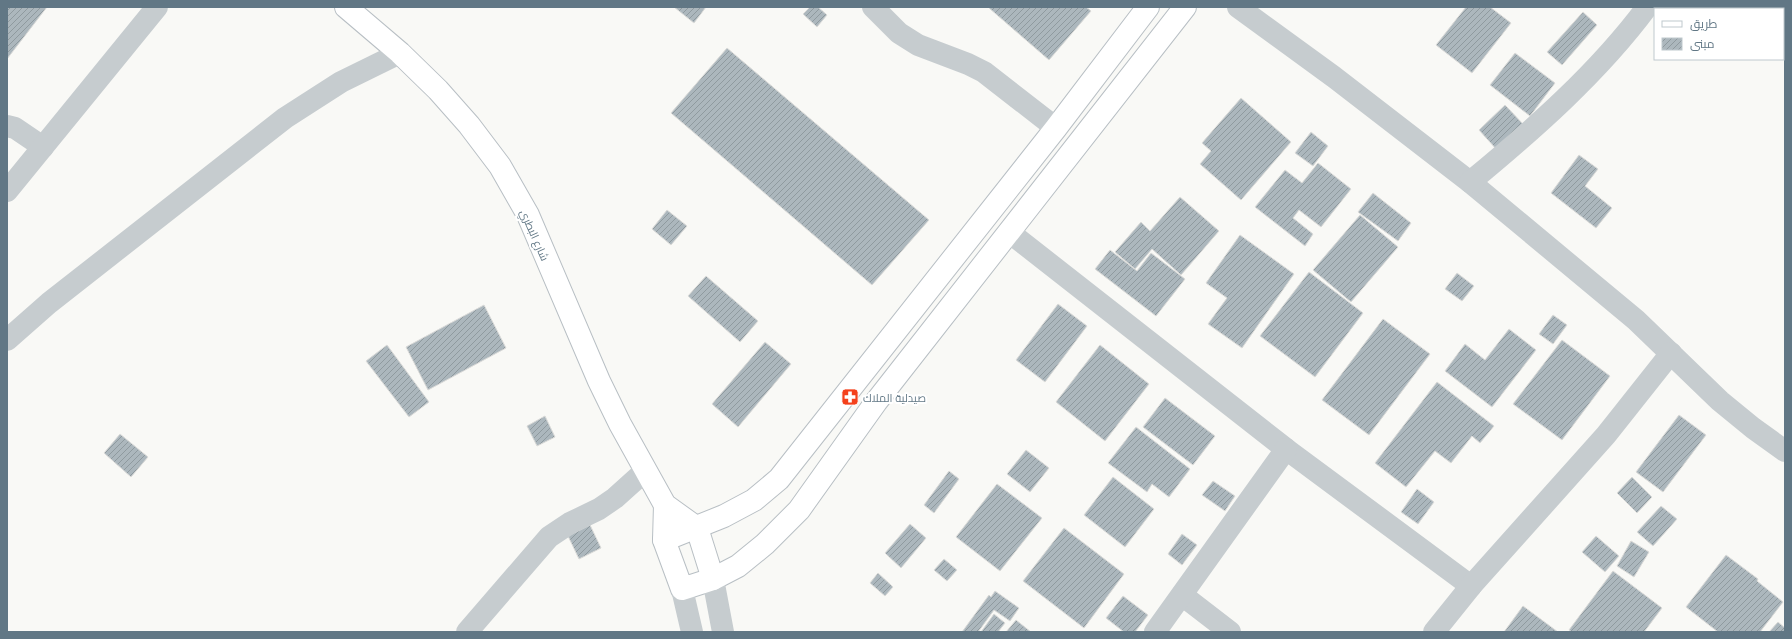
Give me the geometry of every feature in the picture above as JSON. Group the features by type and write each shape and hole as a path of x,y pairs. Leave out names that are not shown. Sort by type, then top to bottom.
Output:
{"main road":[{"name":"شارع البطري","path":"346,7 400,52 438,90 469,126 500,166 528,215 599,381 645,472 665,505"},
{"path":"664,540 724,516 754,500 779,479 1056,128 1148,7"},
{"path":"665,505 664,540 682,589 714,579 738,566 765,544 799,510 876,402 1185,7"},
{"path":"665,505 697,528 714,579"}],"street":[{"path":"7,191 157,7"},
{"path":"873,7 899,33 918,45 968,64 984,72 1056,128"},
{"path":"1238,7 1334,77 1470,182 1636,320 1671,352 1720,401 1753,428 1785,451"},
{"path":"1470,182 1530,132 1590,73 1647,7"},
{"path":"7,340 49,303 285,118 341,82 400,52"},
{"path":"7,126 15,128 43,147"},
{"path":"1009,232 1286,449 1471,586"},
{"path":"1434,632 1471,586 1606,435 1671,352"},
{"path":"1155,632 1286,449"},
{"path":"467,632 549,537 570,523 599,510 645,472"},
{"path":"714,579 723,632"},
{"path":"682,589 692,632"},
{"path":"1182,595 1230,632"}],"building":[{"path":"7,7 47,7 7,59"},
{"path":"674,7 706,7 694,23"},
{"path":"810,7 818,7 827,15 817,27 803,14"},
{"path":"1086,7 1091,11 1049,60 989,8"},
{"path":"1466,7 1490,7 1511,23 1472,73 1436,45"},
{"path":"1583,12 1597,25 1562,65 1547,52"},
{"path":"727,48 929,220 872,285 671,113"},
{"path":"1515,53 1555,83 1530,116 1490,85"},
{"path":"1241,98 1291,142 1241,200 1200,164 1211,151 1202,143"},
{"path":"1505,105 1523,124 1497,150 1479,130"},
{"path":"1311,132 1328,146 1313,166 1295,153"},
{"path":"1579,155 1598,169 1585,186 1612,208 1596,228 1551,193"},
{"path":"1318,163 1351,189 1321,227 1299,210 1293,218 1313,234 1305,246 1255,207 1285,170 1302,183"},
{"path":"1373,193 1411,223 1398,241 1358,212"},
{"path":"1180,197 1219,231 1181,275 1152,249 1135,269 1115,252 1141,222 1150,231"},
{"path":"667,210 687,226 671,245 652,229"},
{"path":"1360,215 1398,247 1351,302 1313,270"},
{"path":"1240,235 1294,274 1242,348 1208,324 1227,298 1206,283"},
{"path":"1110,250 1137,271 1151,253 1185,279 1156,316 1095,269"},
{"path":"1309,272 1363,313 1315,377 1260,336"},
{"path":"1457,273 1474,286 1462,301 1445,289"},
{"path":"706,276 758,321 740,342 688,296"},
{"path":"1058,304 1087,326 1045,382 1016,360"},
{"path":"484,305 506,348 428,390 406,347"},
{"path":"1553,315 1567,325 1553,344 1539,334"},
{"path":"1383,319 1430,354 1369,435 1322,400"},
{"path":"1509,329 1536,350 1492,407 1445,371 1465,344 1485,360"},
{"path":"1562,340 1610,376 1562,440 1513,404"},
{"path":"765,342 791,364 738,427 712,404"},
{"path":"387,345 429,402 409,417 366,361"},
{"path":"1100,345 1149,384 1105,441 1056,402"},
{"path":"1437,382 1494,426 1480,443 1472,436 1451,463 1435,451 1406,487 1375,463"},
{"path":"1165,398 1215,436 1193,465 1143,427"},
{"path":"1679,415 1706,435 1663,492 1636,472"},
{"path":"545,416 555,437 537,446 527,426"},
{"path":"1136,427 1190,469 1169,497 1152,484 1147,492 1108,463"},
{"path":"120,434 148,457 131,477 104,453"},
{"path":"1026,450 1049,468 1030,492 1007,474"},
{"path":"949,471 959,479 934,513 924,505"},
{"path":"1113,477 1154,509 1125,547 1084,515"},
{"path":"1632,477 1652,497 1637,513 1617,493"},
{"path":"1213,481 1235,496 1225,511 1202,495"},
{"path":"997,484 1042,518 1000,571 956,537"},
{"path":"1417,489 1434,502 1418,524 1401,512"},
{"path":"1661,506 1677,519 1653,546 1637,532"},
{"path":"910,524 926,538 901,568 885,553"},
{"path":"590,525 601,548 579,559 568,536"},
{"path":"1064,528 1124,574 1084,628 1023,581"},
{"path":"1182,534 1197,545 1182,565 1168,554"},
{"path":"1596,536 1619,556 1605,572 1582,552"},
{"path":"1631,541 1649,552 1634,577 1617,566"},
{"path":"1726,555 1758,579 1757,581 1783,602 1760,632 1718,632 1686,607"},
{"path":"944,559 957,570 947,581 934,570"},
{"path":"1613,571 1662,608 1644,632 1572,632 1569,630"},
{"path":"878,573 893,587 885,596 870,583"},
{"path":"995,591 1019,608 1010,621 994,610 978,632 962,632 989,595 991,597"},
{"path":"1123,596 1148,615 1135,632 1124,632 1106,618"},
{"path":"1523,606 1558,632 1504,632"},
{"path":"994,614 1005,623 998,632 981,632"},
{"path":"1016,620 1031,632 1006,632"},
{"path":"1778,622 1785,628 1785,632 1769,632"}],"place":[{"name":"صيدلية الملاك","path":"850,397"}]}
